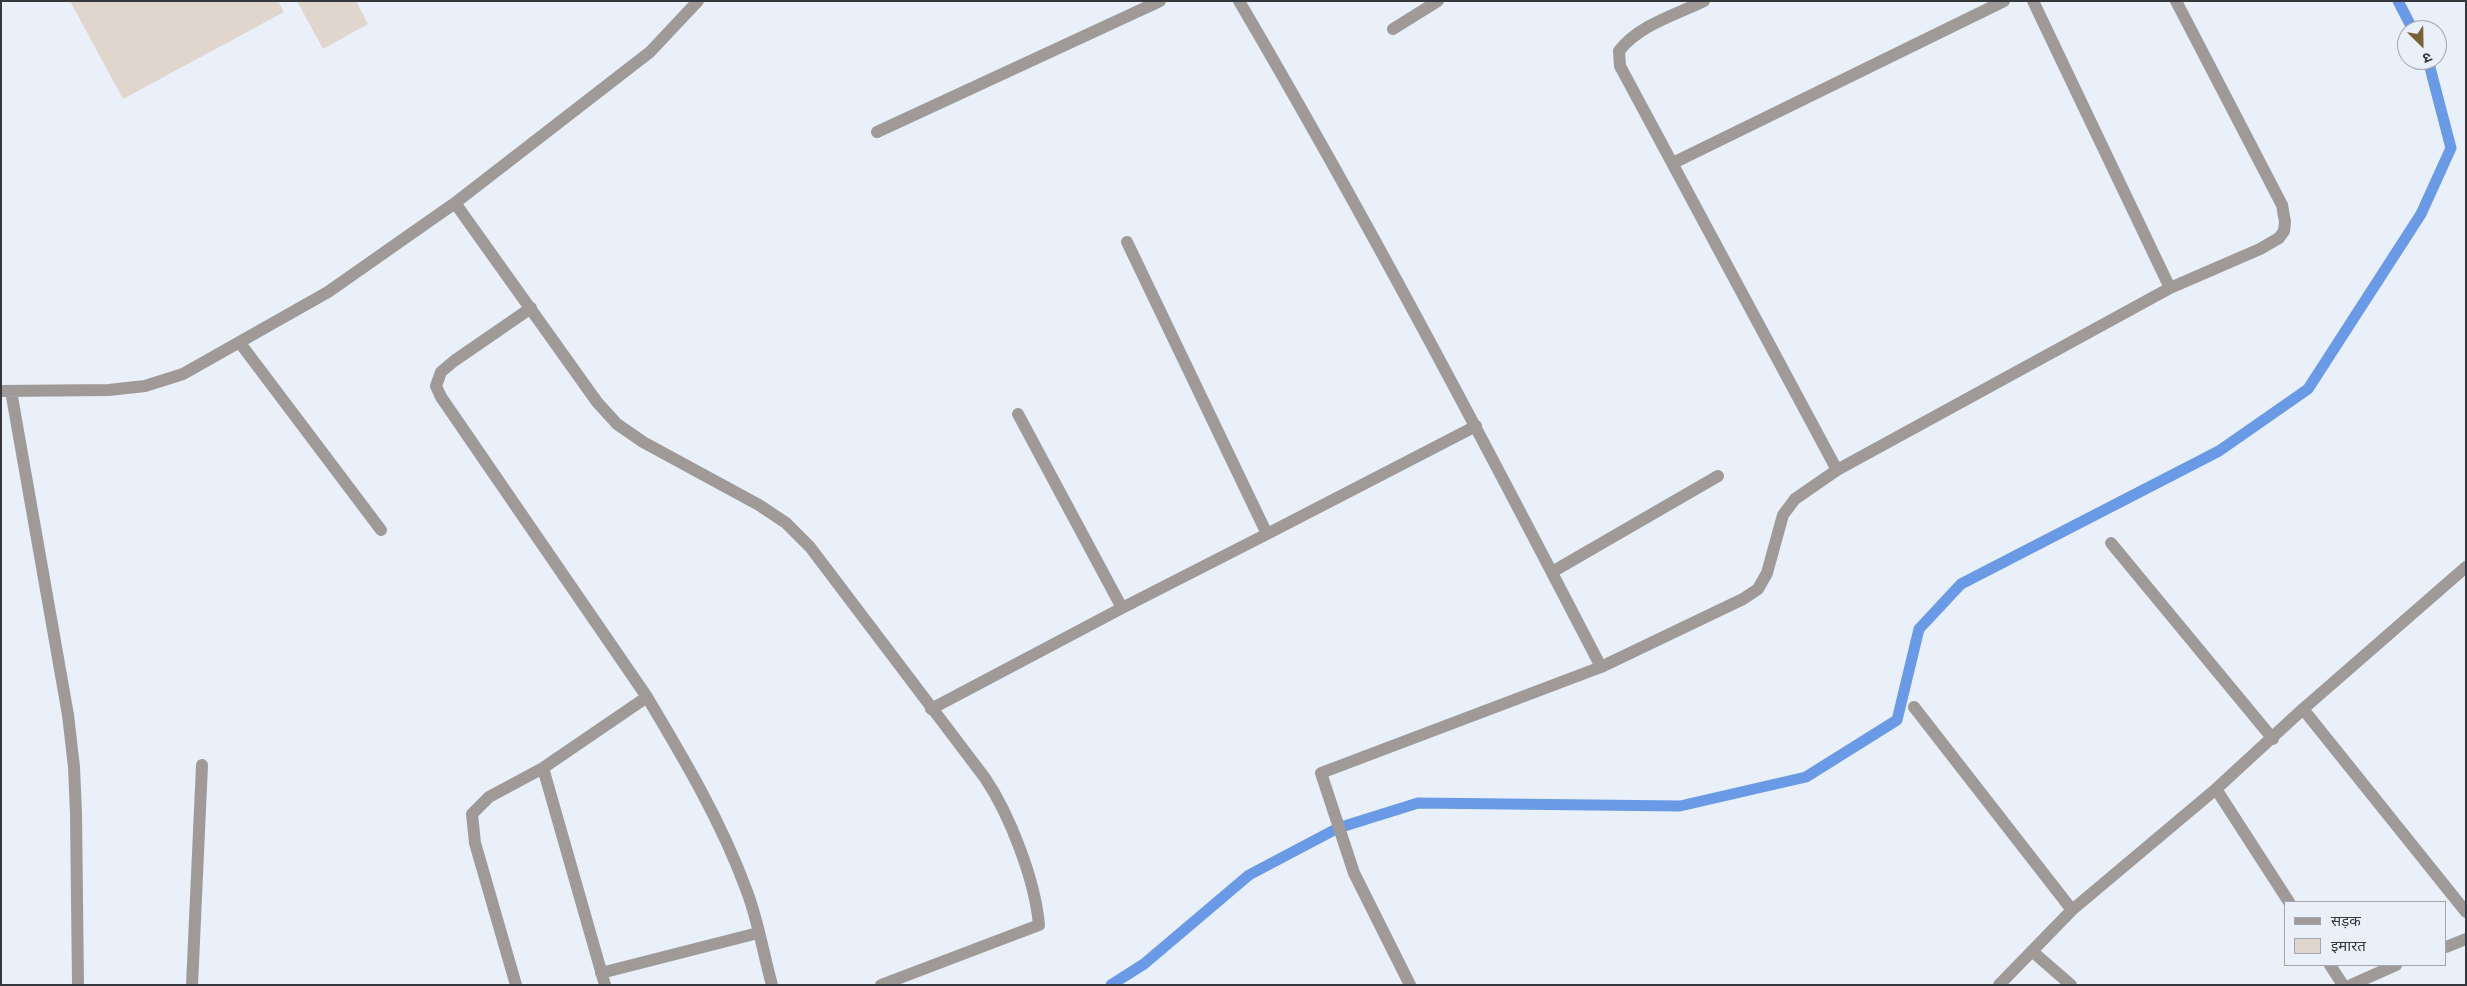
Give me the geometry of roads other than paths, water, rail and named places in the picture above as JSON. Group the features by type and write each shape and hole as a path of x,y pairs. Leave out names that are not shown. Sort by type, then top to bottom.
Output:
{"street":[{"path":"78,985 74,767 66,705 6,391 109,390 144,386 182,374 240,343 328,292 455,204 650,52 698,1"},
{"path":"877,132 1160,1"},
{"path":"1239,1 1311,124 1476,426 1601,668"},
{"path":"1393,29 1438,1"},
{"path":"1704,1 1639,32 1618,51 1620,66 1837,470"},
{"path":"1673,163 2004,1"},
{"path":"2033,1 2170,288"},
{"path":"1410,985 1354,873 1343,845 1321,772 1601,668 1743,599 1758,590 1767,573 1783,515 1795,499 1837,470 2170,288 2278,238 2284,231 2285,222 2282,204 2176,1"},
{"path":"455,204 532,308 597,402 617,424 652,446 759,505 786,523 810,547 985,778 1001,802 1013,831 1038,908 1039,925 881,985"},
{"path":"1127,242 1267,534"},
{"path":"532,308 454,361 441,372 436,386 441,397 646,696 694,778 726,838 747,891 772,985"},
{"path":"240,343 381,530"},
{"path":"1018,414 1122,608"},
{"path":"931,708 1476,426"},
{"path":"1552,572 1718,476"},
{"path":"2111,543 2273,739"},
{"path":"1999,985 2072,910 2216,789 2466,567"},
{"path":"516,985 474,843 472,814 489,797 543,768 646,696"},
{"path":"1914,707 2072,910"},
{"path":"2303,710 2466,912"},
{"path":"192,985 202,765"},
{"path":"543,768 603,979 758,933"},
{"path":"2216,789 2288,901"},
{"path":"2447,947 2466,939"},
{"path":"2033,952 2071,985"},
{"path":"2331,966 2343,985"},
{"path":"2350,985 2394,966"}],"waterway":[{"path":"2398,1 2408,20"},
{"path":"1111,985 1144,964 1249,875 1338,828 1418,803 1680,806 1806,777 1897,720 1919,629 1961,584 2219,451 2308,389 2421,214 2451,148 2431,70"}]}
